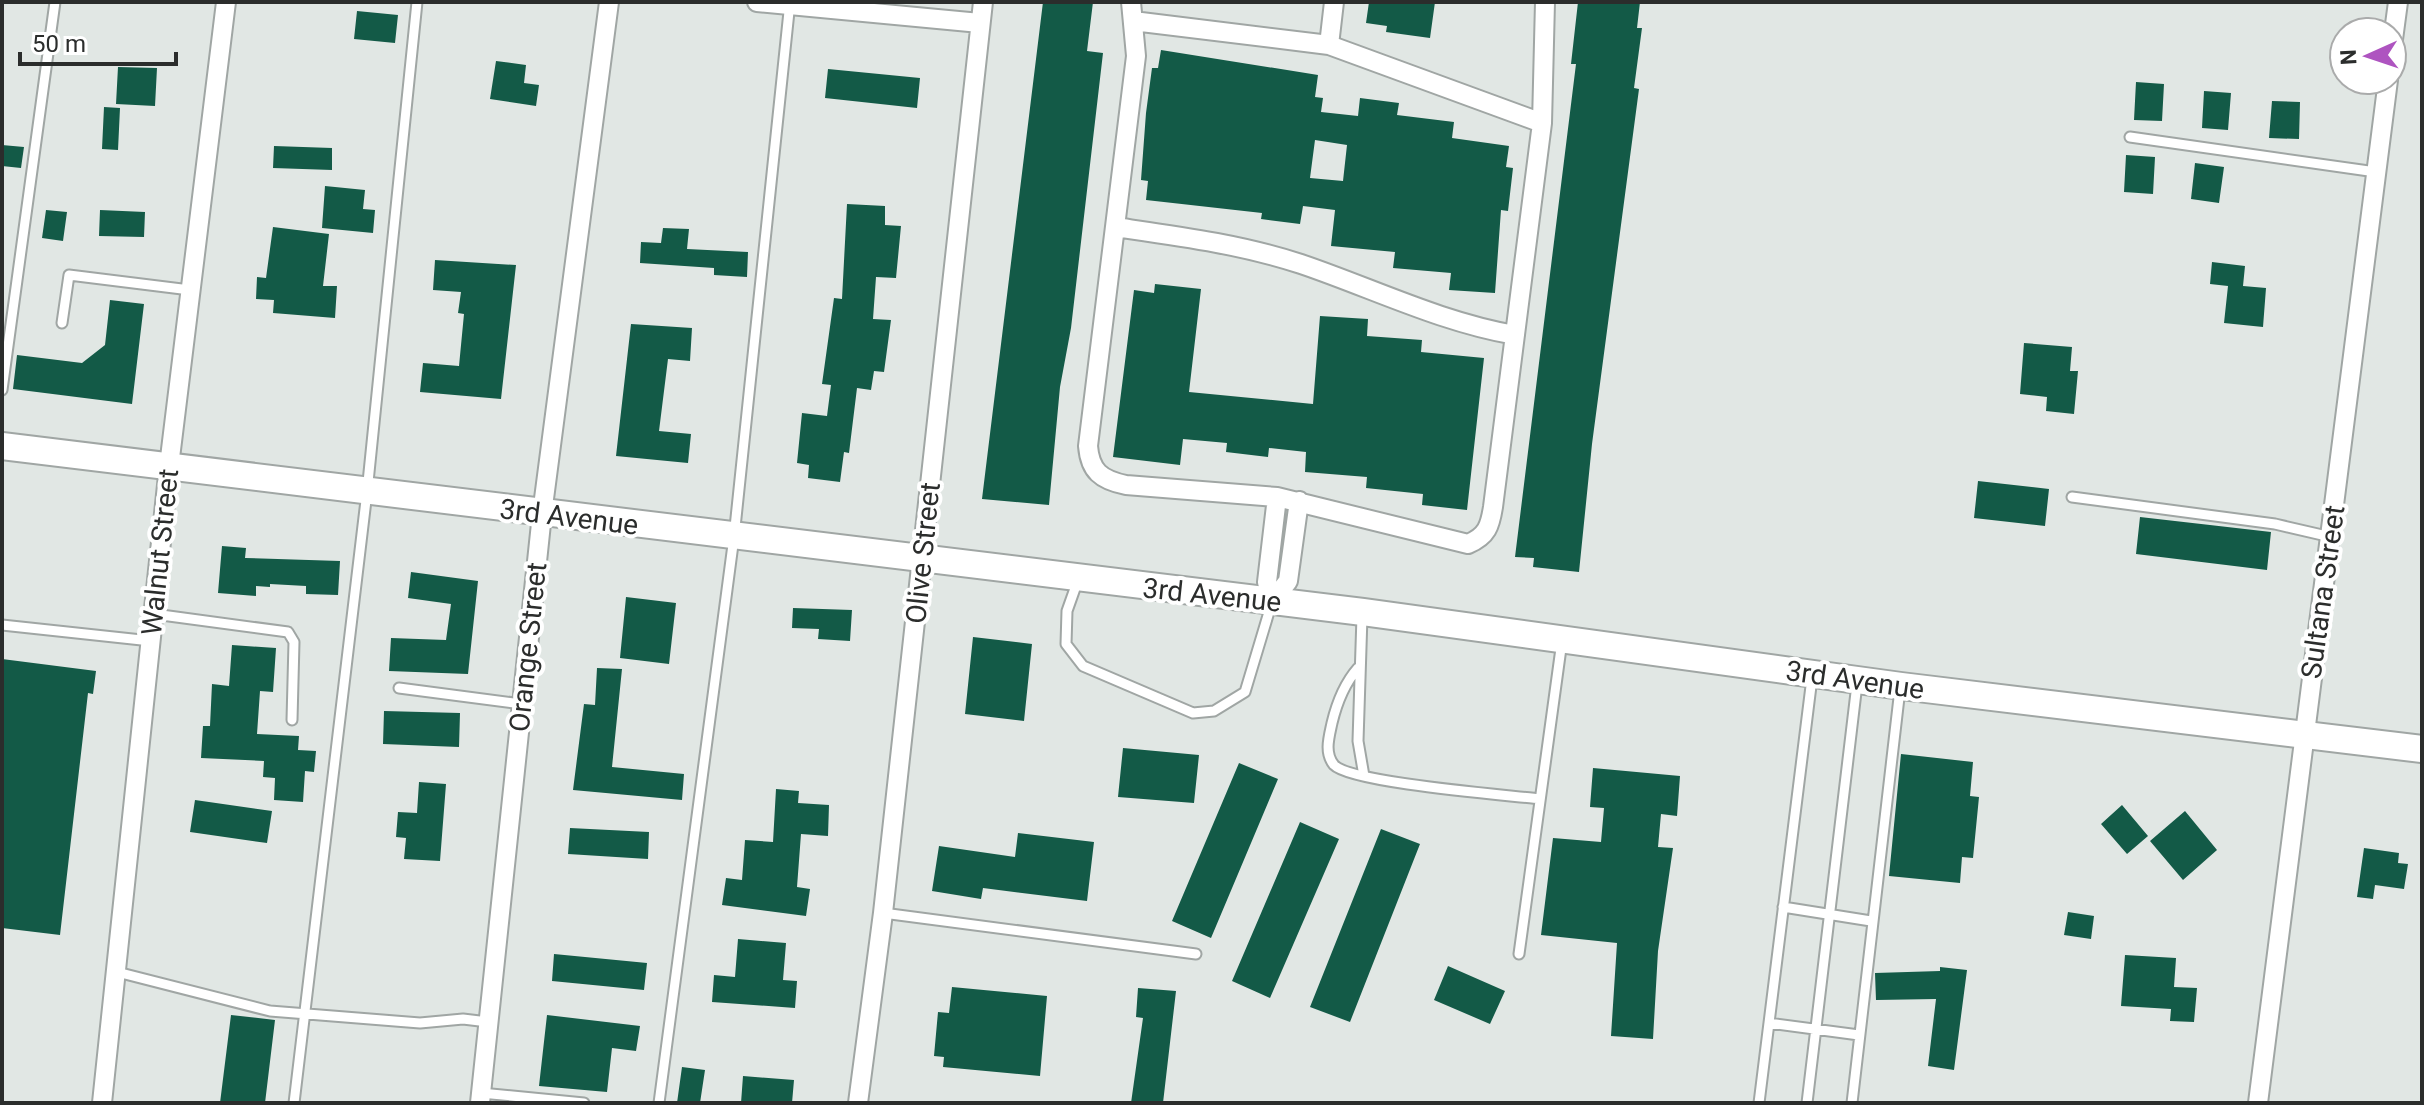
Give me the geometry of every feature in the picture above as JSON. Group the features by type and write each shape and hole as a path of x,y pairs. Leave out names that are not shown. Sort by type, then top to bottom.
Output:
{"street":[{"name":"Walnut Street","path":"102,1103 169,466 226,2"},
{"name":"Orange Street","path":"480,1098 542,514 609,2"},
{"path":"757,2 980,23"},
{"name":"Olive Street","path":"858,1103 883,913 983,2"},
{"path":"1131,2 1136,56 1088,446 1089,462 1097,474 1117,483 1277,497 1449,542 1468,544 1480,539 1490,528 1493,507 1542,123 1545,2"},
{"path":"1329,45 1334,2"},
{"path":"1133,21 1329,45 1542,123"},
{"name":"Sultana Street","path":"2258,1103 2386,96"},
{"path":"1115,227 1209,241 1298,263 1452,321 1515,335"},
{"name":"3rd Avenue","path":"2,446 1078,580 1363,612 1858,681 2422,749"},
{"path":"1272,602 1267,582 1277,497"},
{"path":"1272,602 1288,581 1299,501"}],"lane":[{"path":"2,390 55,2"},
{"path":"294,1103 367,492 417,2"},
{"path":"659,1103 734,537 789,4"},
{"path":"2130,137 2376,172"},
{"path":"62,323 69,275 190,290"},
{"path":"2072,497 2275,524 2331,537"},
{"path":"1078,580 1067,611 1066,644 1083,666 1193,713 1214,711 1245,692 1272,602"},
{"path":"1363,612 1358,668 1358,741 1364,776"},
{"path":"154,614 288,632 294,642 292,720"},
{"path":"2,625 151,641"},
{"path":"1519,954 1562,641"},
{"path":"1358,668 1342,691 1328,741 1329,756 1335,766 1364,776 1540,799"},
{"path":"1759,1103 1813,674"},
{"path":"1807,1103 1858,681"},
{"path":"1852,1103 1901,686"},
{"path":"399,688 522,704"},
{"path":"1783,907 1871,921"},
{"path":"883,913 1196,954"},
{"path":"117,972 270,1011 420,1023 463,1019 488,1022"},
{"path":"1769,1023 1859,1035"},
{"path":"480,1098 584,1103"}],"building":[{"path":"1043,2 1093,2 1087,51 1103,53 1071,328 1060,387 1049,505 982,499"},
{"path":"1369,2 1435,2 1430,38 1386,32 1387,26 1366,23"},
{"path":"1578,2 1640,2 1637,28 1642,28 1634,88 1639,89 1592,444 1579,572 1533,567 1534,558 1515,557 1576,64 1571,64"},
{"path":"357,11 398,15 395,43 354,39"},
{"path":"1161,50 1318,75 1315,97 1323,98 1321,112 1358,116 1360,98 1399,103 1397,115 1454,122 1452,138 1509,146 1506,167 1513,168 1508,211 1501,210 1495,293 1449,290 1451,273 1393,268 1395,252 1331,246 1335,210 1303,206 1300,224 1261,219 1262,213 1146,200 1148,181 1141,180 1146,113 1152,68 1158,68","holes":["1315,140 1347,145 1343,181 1310,178"]},
{"path":"496,61 526,65 524,83 539,85 536,106 490,99"},
{"path":"118,67 157,68 155,106 116,104"},
{"path":"828,69 920,78 917,108 825,98"},
{"path":"2136,82 2164,84 2162,121 2134,120"},
{"path":"2204,91 2231,93 2228,130 2202,128"},
{"path":"2272,101 2300,102 2299,139 2269,138"},
{"path":"104,107 120,108 118,150 102,149"},
{"path":"2,145 24,147 21,168 2,166"},
{"path":"274,146 332,148 332,170 273,168"},
{"path":"2126,155 2155,157 2153,194 2124,192"},
{"path":"2195,163 2224,167 2219,203 2191,199"},
{"path":"325,186 365,190 363,209 375,210 373,233 322,228"},
{"path":"847,204 885,206 885,225 901,226 896,278 876,277 873,319 891,320 884,372 874,371 871,390 857,388 849,453 844,452 840,482 808,478 809,465 797,463 802,413 827,416 831,385 822,384 834,298 842,299"},
{"path":"46,210 67,212 63,241 42,238"},
{"path":"100,210 145,212 144,237 99,236"},
{"path":"273,227 329,234 323,286 337,286 335,318 273,313 274,300 256,299 257,277 266,278"},
{"path":"663,228 689,229 687,249 748,252 747,277 714,275 714,268 640,263 641,242 661,243"},
{"path":"435,260 516,265 501,399 420,392 423,363 459,366 464,314 458,313 461,292 433,290"},
{"path":"2212,262 2245,266 2243,286 2266,288 2263,327 2224,323 2228,286 2210,284"},
{"path":"1155,284 1201,289 1189,392 1313,404 1320,316 1368,319 1367,336 1422,340 1421,352 1484,358 1467,510 1422,505 1423,494 1366,488 1367,477 1305,472 1306,452 1269,448 1268,457 1226,452 1227,443 1183,439 1180,465 1113,457 1134,290 1154,293"},
{"path":"110,300 144,304 132,404 13,389 17,355 82,363 105,345"},
{"path":"631,324 692,328 690,361 668,359 659,431 691,434 688,463 616,456"},
{"path":"2024,343 2072,347 2070,371 2078,371 2074,414 2046,411 2047,397 2020,394"},
{"path":"1978,481 2049,489 2045,526 1974,518"},
{"path":"2140,517 2271,532 2267,570 2136,554"},
{"path":"222,546 246,548 245,558 340,561 338,595 306,594 306,586 270,584 270,587 256,586 256,596 218,593"},
{"path":"411,572 478,581 468,674 389,671 391,638 446,640 451,604 408,598"},
{"path":"626,597 676,603 669,664 620,658"},
{"path":"793,608 852,610 850,641 818,639 819,629 792,628"},
{"path":"973,637 1032,644 1024,721 965,714"},
{"path":"232,645 276,648 273,692 260,691 257,734 299,736 298,750 316,751 314,772 305,771 303,802 274,800 275,778 263,777 264,761 201,758 203,726 210,726 212,684 229,686"},
{"path":"2,659 96,671 93,694 88,693 60,935 2,928"},
{"path":"597,668 622,669 612,767 684,774 682,800 573,790 584,704 595,705"},
{"path":"384,711 460,713 459,747 383,744"},
{"path":"1123,748 1199,755 1194,803 1118,797"},
{"path":"1901,754 1973,762 1970,796 1979,797 1973,858 1962,857 1960,883 1889,876"},
{"path":"1239,763 1278,779 1211,938 1172,921"},
{"path":"1593,768 1680,776 1677,816 1661,814 1658,847 1673,848 1658,951 1653,1039 1611,1036 1617,943 1541,935 1553,838 1601,842 1604,808 1590,807"},
{"path":"419,782 446,784 440,861 404,859 406,838 396,837 398,812 417,813"},
{"path":"776,789 799,791 798,803 829,805 828,836 801,834 797,887 810,889 806,916 722,905 726,878 742,880 745,840 773,842"},
{"path":"195,800 272,811 267,843 190,832"},
{"path":"2122,805 2148,836 2127,854 2101,824"},
{"path":"2185,811 2217,850 2183,880 2150,841"},
{"path":"1300,822 1339,839 1270,998 1232,981"},
{"path":"570,828 649,832 648,859 568,854"},
{"path":"1381,829 1420,844 1350,1022 1310,1007"},
{"path":"1018,833 1094,842 1087,901 983,888 981,899 932,891 939,846 1015,857"},
{"path":"2364,848 2399,853 2398,863 2408,864 2404,889 2375,885 2373,899 2357,897"},
{"path":"2068,912 2094,916 2091,939 2064,935"},
{"path":"738,939 786,943 783,980 797,981 795,1008 712,1002 714,975 735,977"},
{"path":"554,954 647,963 644,990 552,981"},
{"path":"2125,955 2176,958 2174,987 2197,988 2194,1022 2170,1021 2171,1009 2121,1006"},
{"path":"1448,966 1505,991 1490,1024 1434,1000"},
{"path":"1940,967 1967,970 1954,1070 1928,1066 1936,999 1876,1000 1875,973 1940,971"},
{"path":"952,987 1047,996 1040,1076 943,1067 944,1057 934,1056 938,1012 949,1013"},
{"path":"1138,988 1176,991 1163,1103 1131,1103 1143,1018 1136,1017"},
{"path":"231,1015 275,1020 265,1103 220,1103"},
{"path":"547,1015 640,1026 636,1051 612,1048 607,1092 539,1086"},
{"path":"682,1067 705,1070 700,1103 677,1103"},
{"path":"743,1076 794,1080 792,1103 741,1103"}]}
